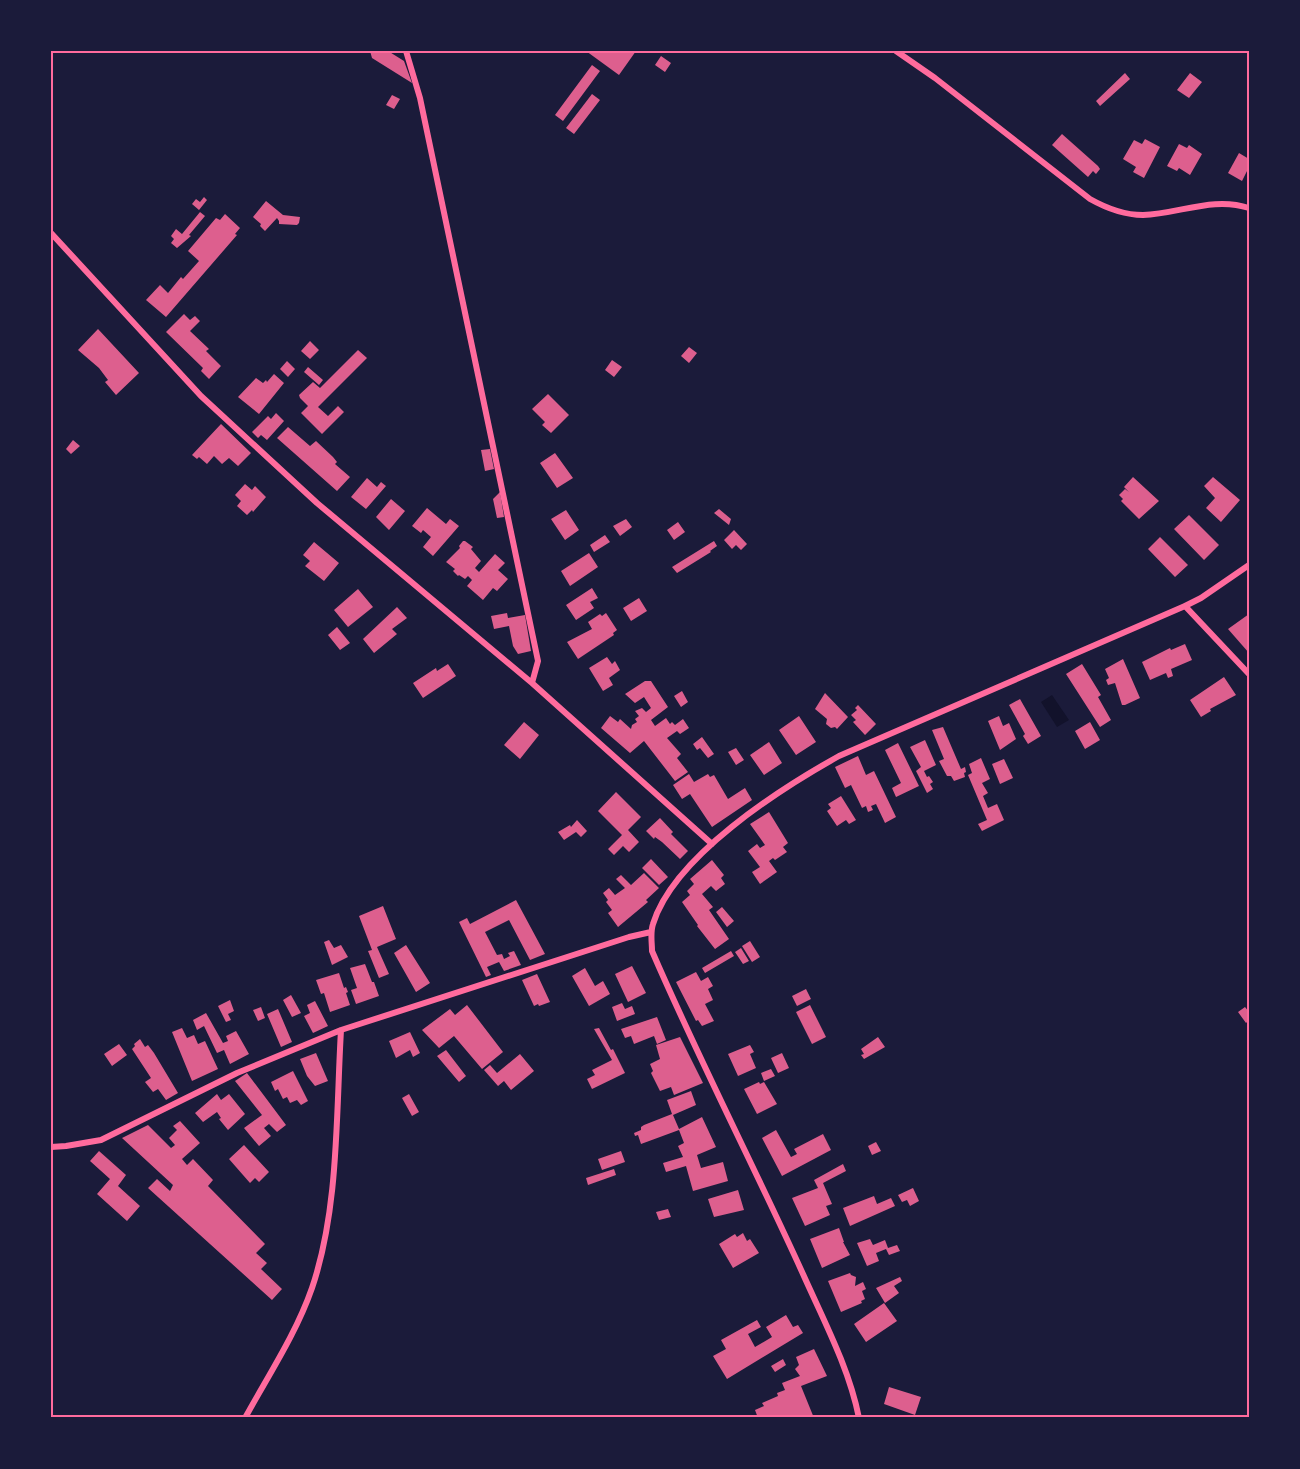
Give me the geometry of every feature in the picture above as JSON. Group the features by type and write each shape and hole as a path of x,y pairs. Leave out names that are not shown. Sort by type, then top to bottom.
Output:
{"street":[{"path":"406,51 420,98 538,662 532,683"},
{"path":"896,51 944,85 1090,199 1105,208 1142,215 1212,204 1237,204 1249,208"},
{"path":"51,234 201,396 317,503 532,683 712,844"},
{"path":"860,1418 838,1353 654,957 651,932 661,905 685,872 712,844 749,813 814,770 839,756 1185,606 1201,598 1249,565"},
{"path":"1185,606 1249,674"},
{"path":"51,1147 101,1140 237,1073 340,1030 629,937 651,932"},
{"path":"245,1418 301,1315 312,1288 326,1233 332,1185 340,1030"}],"shaded area":[{"path":"1052,695 1069,720 1057,727 1041,702"}],"building":[{"path":"370,51 388,51 404,61 412,83 372,58"},
{"path":"586,51 636,51 619,75"},
{"path":"661,56 671,63 665,72 655,65"},
{"path":"592,65 600,71 563,121 555,115"},
{"path":"1125,73 1130,79 1100,106 1096,101"},
{"path":"1190,73 1202,82 1189,98 1177,90"},
{"path":"592,94 600,100 574,134 566,128"},
{"path":"392,95 400,99 394,109 386,105"},
{"path":"1062,134 1098,166 1100,169 1096,174 1093,171 1088,177 1052,145"},
{"path":"1145,139 1160,147 1144,178 1133,172 1136,167 1123,159 1134,140 1142,144"},
{"path":"1179,144 1187,148 1189,145 1202,154 1190,175 1179,168 1177,171 1167,166"},
{"path":"1239,153 1249,159 1249,167 1242,181 1228,173"},
{"path":"204,197 207,200 199,210 192,204 196,199 200,202"},
{"path":"266,201 283,215 300,217 299,223 297,225 279,224 277,218 265,231 253,217"},
{"path":"200,212 205,216 189,235 191,236 177,248 171,243 174,239 171,236 176,229 182,234"},
{"path":"225,214 240,228 235,234 237,235 166,317 146,300 160,285 168,293 181,277 183,279 199,261 188,251 216,218 220,220"},
{"path":"184,314 190,320 195,316 200,321 190,331 209,349 206,351 221,366 209,379 201,371 203,368 166,332"},
{"path":"98,329 139,373 116,395 105,382 108,380 99,368 78,350"},
{"path":"310,341 319,350 310,359 301,351"},
{"path":"689,347 697,353 689,363 681,356"},
{"path":"358,350 367,358 318,407 328,416 338,406 344,412 322,434 301,413 308,406 299,395 313,382 320,388"},
{"path":"612,360 622,367 614,377 605,370"},
{"path":"287,361 295,369 288,377 280,369"},
{"path":"308,367 323,380 319,385 304,372"},
{"path":"274,374 284,383 259,414 238,397 256,378 263,383"},
{"path":"548,394 569,415 551,433 542,425 545,422 532,409"},
{"path":"276,413 284,421 267,440 261,435 258,438 252,432 268,416 271,419"},
{"path":"221,424 251,453 238,466 229,458 222,464 214,456 207,464 199,457 197,459 192,455"},
{"path":"288,427 310,446 316,441 333,457 337,462 335,464 350,477 337,491 277,438"},
{"path":"73,440 80,446 71,454 66,449"},
{"path":"490,449 494,469 485,471 481,450"},
{"path":"555,453 573,478 557,488 540,463"},
{"path":"1133,477 1159,501 1139,519 1121,501 1123,499 1119,495 1125,489 1129,492 1124,487"},
{"path":"1213,477 1240,500 1221,522 1206,508 1215,498 1204,486"},
{"path":"367,478 377,487 381,482 386,486 366,509 351,497"},
{"path":"245,484 252,490 255,486 266,497 253,512 252,510 247,515 237,506 241,501 235,495"},
{"path":"500,492 504,517 497,518 493,499"},
{"path":"391,499 405,511 389,530 376,517"},
{"path":"427,508 446,524 450,519 459,526 433,556 423,547 431,537 423,530 421,533 412,526"},
{"path":"719,509 731,519 729,525 714,513"},
{"path":"566,510 579,530 565,540 551,519"},
{"path":"1189,515 1219,545 1204,560 1174,529"},
{"path":"626,519 632,527 620,536 613,526"},
{"path":"678,522 685,532 674,540 667,530"},
{"path":"734,530 747,544 741,550 736,545 732,549 724,540"},
{"path":"605,535 610,542 594,552 590,545"},
{"path":"1160,537 1188,565 1175,577 1148,549"},
{"path":"463,541 473,547 471,549 481,561 475,568 479,572 495,554 505,563 498,570 508,579 497,591 493,588 483,600 467,586 472,580 468,576 465,579 458,576 453,571 455,569 446,562 460,548"},
{"path":"714,541 717,546 711,552 677,573 672,567"},
{"path":"314,542 339,563 324,581 305,566 310,561 303,555"},
{"path":"589,553 598,567 570,586 561,571"},
{"path":"592,588 598,598 590,602 594,608 576,620 566,605"},
{"path":"358,589 373,607 348,627 334,610"},
{"path":"639,598 647,611 631,621 623,608"},
{"path":"397,607 407,618 392,629 397,634 374,653 363,639"},
{"path":"507,613 508,618 525,615 531,651 518,654 513,646 509,626 494,629 491,616"},
{"path":"606,613 617,630 613,633 614,635 578,659 567,642 592,629 588,622"},
{"path":"1249,614 1249,653 1228,629"},
{"path":"337,627 350,643 340,650 328,635"},
{"path":"1185,644 1192,660 1171,669 1173,676 1168,678 1166,673 1150,680 1142,662 1170,648 1171,650"},
{"path":"607,657 612,664 615,661 620,670 609,678 613,685 603,691 589,668"},
{"path":"1123,659 1140,698 1125,705 1122,705 1115,683 1108,685 1106,680 1109,678 1105,669"},
{"path":"448,664 456,676 423,698 413,683 436,668 437,671"},
{"path":"1082,664 1101,695 1098,697 1111,720 1100,727 1066,674"},
{"path":"1224,677 1236,695 1210,709 1211,711 1201,717 1190,700"},
{"path":"645,681 651,681 668,707 651,720 655,726 666,718 670,724 672,722 675,725 683,719 689,728 680,734 677,731 667,738 681,754 677,758 688,772 675,781 644,741 630,753 601,728 610,716 618,722 620,719 631,729 632,725 637,722 635,719 639,716 635,711 642,708 646,712 651,708 644,697 635,703 625,694"},
{"path":"682,691 688,702 681,707 674,696"},
{"path":"825,693 848,717 837,729 826,724 827,719 815,709"},
{"path":"1020,699 1041,736 1028,744 1009,705"},
{"path":"858,705 876,724 865,735 853,722 856,720 851,715 857,710 855,708"},
{"path":"799,716 816,742 796,755 779,730"},
{"path":"999,716 1003,726 1009,723 1016,739 1000,750 988,721"},
{"path":"524,722 539,735 520,759 504,745"},
{"path":"1090,722 1100,740 1085,749 1075,731"},
{"path":"943,727 961,769 965,767 965,777 954,781 951,776 947,776 939,761 944,759 932,730"},
{"path":"702,737 714,754 708,758 700,748 697,750 693,744"},
{"path":"925,740 936,765 924,771 933,782 930,784 933,789 927,793 916,771 921,767 910,747"},
{"path":"769,742 782,763 764,775 750,755"},
{"path":"898,743 919,786 896,797 892,788 901,783 885,750"},
{"path":"736,748 744,760 736,765 728,752"},
{"path":"858,756 866,775 874,771 896,817 885,823 876,804 871,806 873,810 868,812 866,806 862,808 851,785 845,788 835,767"},
{"path":"981,758 990,779 982,783 988,793 983,796 988,808 997,804 1004,820 982,831 978,824 987,820 968,775 972,773 969,764"},
{"path":"1004,759 1013,778 1000,784 992,764"},
{"path":"689,774 694,782 708,774 710,777 714,775 728,799 745,788 752,800 712,827 690,794 682,799 673,785"},
{"path":"616,792 641,817 628,830 639,842 629,852 623,846 614,855 608,849 622,835 598,811"},
{"path":"841,796 856,820 849,824 846,820 837,826 827,811 831,808 828,804"},
{"path":"769,812 788,843 783,847 787,852 769,861 777,872 760,884 752,872 760,867 748,851 757,844 760,848 765,845 750,824"},
{"path":"660,818 673,832 671,834 688,851 680,859 646,831"},
{"path":"577,820 587,831 581,837 576,832 564,840 558,832 570,825 571,827"},
{"path":"651,859 668,877 659,885 642,868"},
{"path":"712,860 724,875 721,878 725,884 716,891 711,886 702,894 713,907 709,910 729,939 715,949 682,902 690,895 687,891 694,884 690,879"},
{"path":"644,873 659,888 646,900 648,902 618,927 608,913 612,910 603,893 609,888 615,895 625,888 616,879 621,875 631,885"},
{"path":"516,900 545,954 530,960 509,920 485,932 497,955 502,954 504,959 510,956 508,953 514,951 521,965 504,971 499,962 487,967 491,975 486,977 459,922 467,918 470,924"},
{"path":"383,906 396,939 377,947 389,974 379,978 368,951 372,950 359,916"},
{"path":"722,907 734,921 727,927 716,912"},
{"path":"329,940 334,948 341,945 348,957 332,965 324,942"},
{"path":"750,941 760,957 752,962 742,946"},
{"path":"406,945 430,983 416,992 394,953"},
{"path":"741,948 749,961 743,964 735,952"},
{"path":"731,951 734,956 705,973 702,968"},
{"path":"365,964 379,996 356,1004 351,990 357,988 350,968"},
{"path":"632,966 646,993 628,1002 615,974"},
{"path":"585,968 595,986 603,981 610,994 589,1006 572,976"},
{"path":"696,972 701,981 708,977 713,986 708,989 713,1000 705,1004 714,1021 702,1026 698,1020 696,1021 676,982"},
{"path":"339,973 344,988 346,987 348,992 346,993 350,1005 330,1012 324,993 321,994 316,980"},
{"path":"537,974 550,1002 534,1006 522,980"},
{"path":"806,989 811,999 797,1006 792,996"},
{"path":"291,995 301,1013 292,1017 283,1000"},
{"path":"230,1000 234,1011 228,1014 231,1020 226,1022 218,1006"},
{"path":"315,1001 328,1026 313,1033 304,1016 310,1013 307,1005"},
{"path":"622,1003 625,1009 632,1006 635,1014 617,1021 612,1007"},
{"path":"467,1005 503,1052 482,1069 454,1036 439,1048 422,1030 450,1009 455,1015"},
{"path":"810,1005 826,1037 812,1044 796,1012"},
{"path":"261,1007 265,1018 258,1021 253,1010"},
{"path":"1245,1007 1249,1012 1249,1020 1246,1023 1238,1012"},
{"path":"278,1009 292,1042 281,1047 267,1014"},
{"path":"206,1013 223,1043 228,1041 226,1036 236,1031 249,1054 230,1064 224,1050 217,1053 204,1026 197,1030 193,1020"},
{"path":"657,1017 666,1040 657,1044 654,1036 634,1044 631,1036 625,1038 621,1029"},
{"path":"182,1028 187,1038 194,1035 198,1044 205,1041 218,1069 192,1081 172,1032"},
{"path":"599,1028 625,1073 592,1089 587,1079 595,1075 592,1070 612,1060 594,1029"},
{"path":"410,1032 420,1053 413,1057 410,1050 396,1058 389,1041"},
{"path":"680,1037 703,1083 674,1095 671,1087 660,1091 651,1073 653,1071 650,1064 660,1059 656,1045"},
{"path":"878,1037 885,1047 864,1059 861,1049"},
{"path":"140,1039 145,1047 148,1045 154,1053 178,1093 166,1100 158,1089 153,1092 145,1082 151,1078 132,1049"},
{"path":"119,1044 127,1055 112,1066 104,1054"},
{"path":"750,1045 754,1052 750,1054 756,1068 738,1076 728,1054"},
{"path":"446,1050 466,1076 459,1082 437,1056"},
{"path":"316,1053 328,1081 315,1086 307,1076 300,1059"},
{"path":"782,1053 789,1068 778,1073 771,1058"},
{"path":"520,1054 534,1071 511,1090 504,1081 498,1086 484,1070 490,1065 497,1073"},
{"path":"771,1069 775,1076 764,1081 761,1073"},
{"path":"293,1071 308,1101 301,1105 297,1100 290,1103 287,1097 283,1099 278,1089 275,1091 271,1082"},
{"path":"247,1073 286,1125 277,1132 269,1124 264,1128 271,1136 259,1146 244,1128 262,1115 235,1081"},
{"path":"759,1082 760,1084 764,1082 777,1104 757,1114 744,1089"},
{"path":"691,1091 696,1105 673,1115 679,1129 702,1117 716,1147 697,1155 701,1168 723,1162 728,1181 693,1191 686,1166 666,1172 663,1163 683,1157 678,1146 684,1143 679,1130 641,1144 638,1135 635,1136 634,1133 641,1130 644,1125 672,1114 667,1100"},
{"path":"217,1094 221,1100 229,1094 245,1114 228,1130 219,1119 221,1118 217,1112 203,1122 195,1113"},
{"path":"409,1094 419,1112 412,1116 402,1098"},
{"path":"180,1121 200,1143 182,1159 187,1165 193,1159 213,1180 208,1186 265,1244 256,1253 267,1263 261,1269 282,1289 272,1300 148,1188 157,1179 170,1191 173,1185 122,1138 148,1125 171,1148 175,1145 169,1138 177,1130 173,1126"},
{"path":"776,1130 791,1157 797,1154 794,1149 823,1134 831,1150 782,1176 762,1138"},
{"path":"876,1142 881,1151 872,1155 868,1146"},
{"path":"244,1145 269,1172 259,1182 255,1178 250,1183 229,1159"},
{"path":"99,1151 126,1175 118,1186 140,1206 127,1221 97,1194 110,1179 90,1161"},
{"path":"621,1151 625,1162 602,1170 598,1159"},
{"path":"843,1164 846,1171 823,1183 832,1204 826,1206 830,1215 805,1226 792,1198 818,1188 814,1180"},
{"path":"614,1169 616,1175 588,1185 586,1178"},
{"path":"913,1188 919,1201 910,1206 907,1200 902,1202 898,1195"},
{"path":"738,1190 744,1210 714,1217 708,1199"},
{"path":"874,1196 877,1204 891,1198 895,1206 850,1226 843,1208"},
{"path":"668,1209 671,1217 659,1220 656,1212"},
{"path":"839,1228 850,1255 822,1268 810,1239"},
{"path":"743,1233 747,1241 750,1239 759,1253 733,1268 719,1244 735,1234 737,1237"},
{"path":"870,1239 873,1245 885,1240 888,1248 897,1245 900,1251 889,1255 886,1249 876,1253 879,1261 867,1266 857,1243"},
{"path":"850,1273 856,1277 855,1286 863,1282 866,1289 862,1291 865,1299 861,1301 862,1303 841,1312 828,1281"},
{"path":"900,1277 902,1281 894,1286 899,1293 885,1303 876,1288"},
{"path":"884,1303 897,1321 866,1342 854,1324"},
{"path":"786,1315 793,1327 798,1325 803,1333 727,1379 713,1356 726,1349 721,1340 757,1320 761,1327 748,1334 755,1347 772,1337 766,1327"},
{"path":"814,1349 827,1376 801,1386 814,1418 758,1418 755,1410 764,1406 762,1403 778,1396 777,1393 785,1390 782,1383 800,1376 795,1369 799,1365 796,1357"},
{"path":"783,1359 786,1365 775,1372 771,1366"},
{"path":"889,1387 921,1397 915,1415 884,1404"}]}
